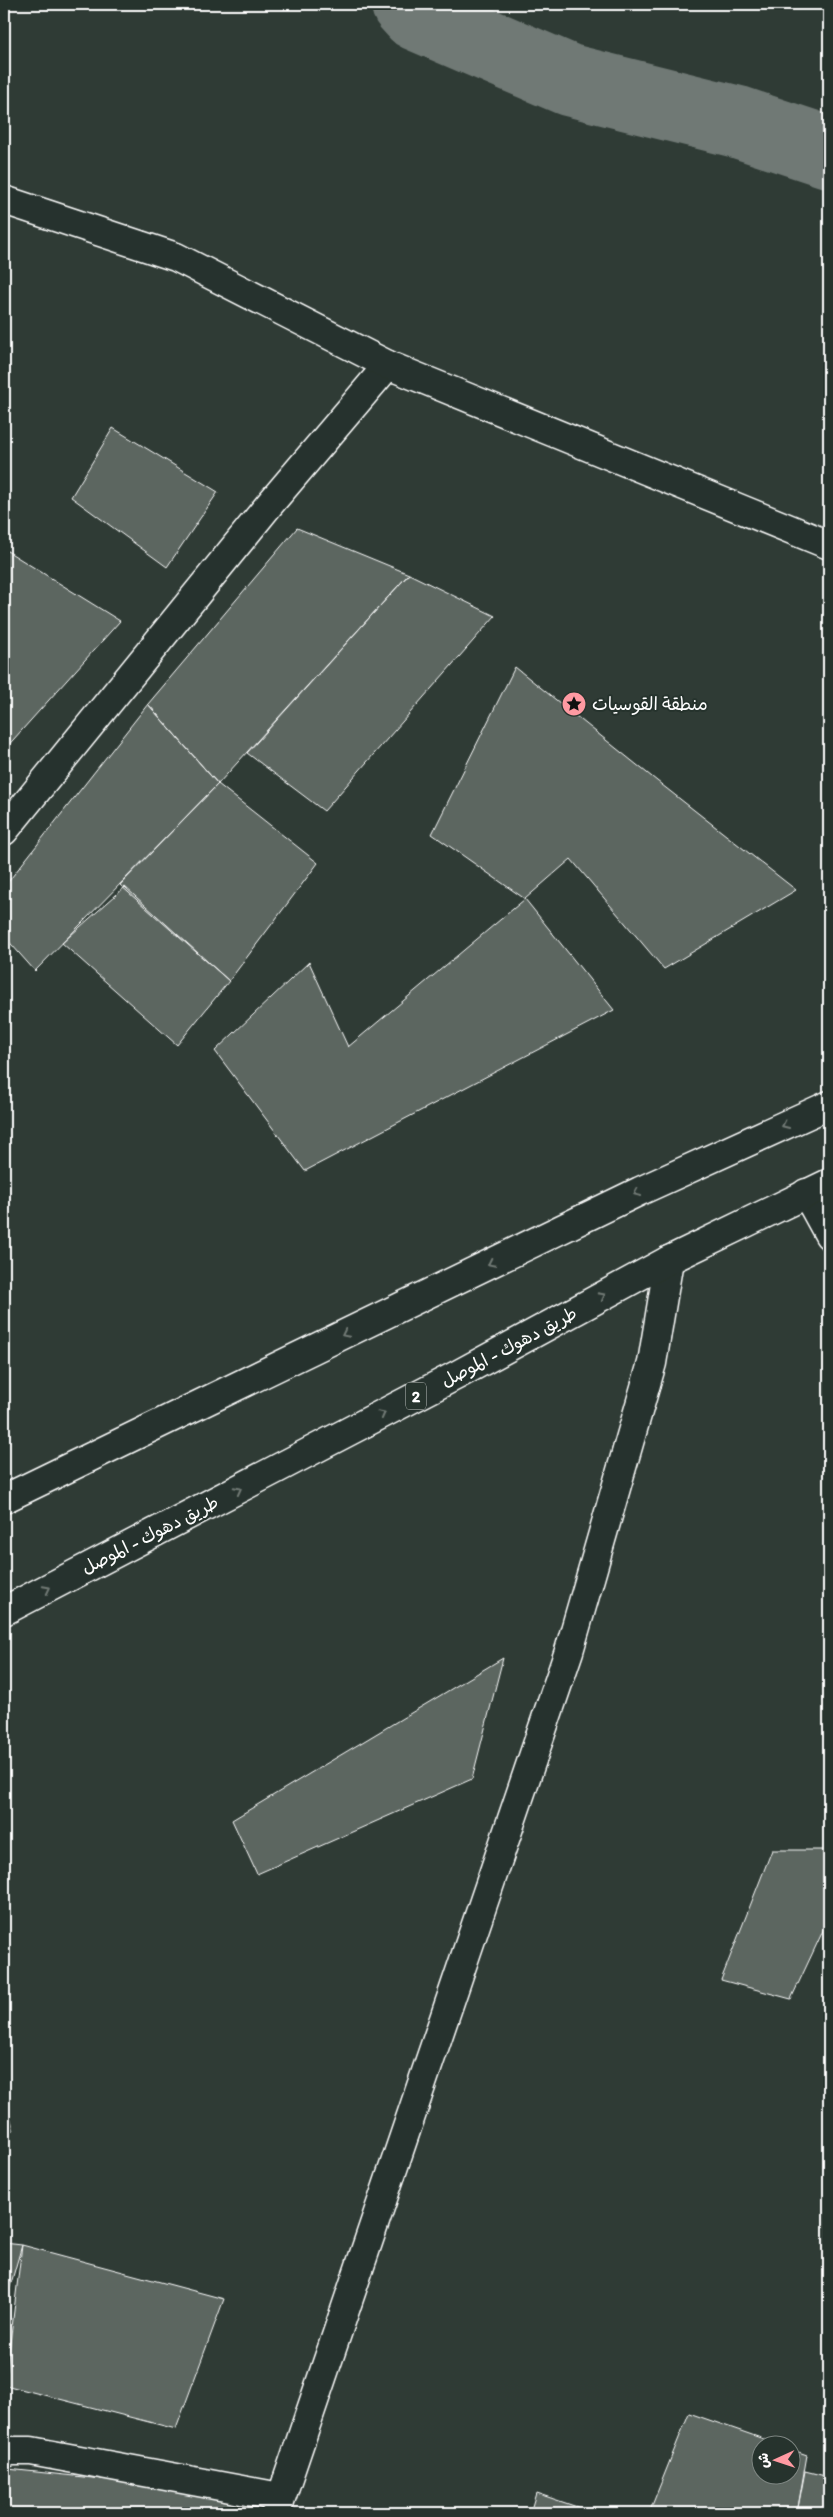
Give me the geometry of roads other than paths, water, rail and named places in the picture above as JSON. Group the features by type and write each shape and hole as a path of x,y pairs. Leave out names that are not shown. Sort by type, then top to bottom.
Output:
{"main road":[{"path":"4,200 176,257 388,365 829,545"},
{"path":"4,831 268,505 388,365"},
{"path":"4,1499 631,1195 829,1105"},
{"path":"818,1188 829,1235"},
{"name":"طريق دهوك - الموصل","path":"4,1611 448,1380 669,1260 818,1188"},
{"path":"4,2454 10,2451 31,2451 278,2505 569,1651 652,1363 669,1260"}],"waterway":[{"path":"407,4 417,15 569,80 738,122 829,152"}],"place":[{"name":"منطقة القوسيات","path":"574,704"}]}
